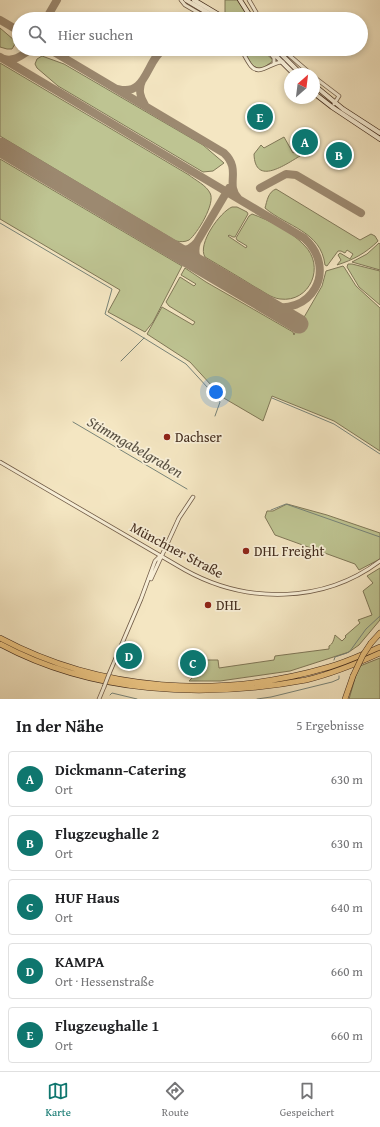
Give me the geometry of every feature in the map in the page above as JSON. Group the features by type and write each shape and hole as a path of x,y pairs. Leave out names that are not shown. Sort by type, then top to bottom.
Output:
{"highway":[{"path":"345,699 353,676 363,655 380,633"},
{"path":"0,638 49,660 92,674 139,684 184,688 232,687 260,684 290,678 331,667 380,647"},
{"path":"0,644 47,665 91,679 139,689 184,694 247,691 277,687 333,672 380,653"}],"main road":[{"path":"186,0 206,12"},
{"path":"194,0 214,12"},
{"path":"242,1 248,12"},
{"path":"277,56 288,68"},
{"path":"283,56 295,68"},
{"path":"320,90 330,99 380,133"},
{"path":"320,98 380,139"}],"street":[{"path":"181,0 185,5 197,12"},
{"path":"249,0 256,12"},
{"path":"245,56 250,65 256,69 262,70 279,62 283,62"},
{"path":"272,56 274,64"},
{"path":"290,56 304,68"},
{"path":"320,82 337,96"},
{"path":"330,99 337,96"},
{"path":"332,107 336,103 337,96"},
{"name":"Münchner Straße","path":"0,462 198,577 217,585 247,593 272,595 296,594 326,588 350,579 380,562"},
{"path":"99,699 160,556 179,518 193,497"}],"green space":[{"path":"225,0 238,0 246,12 225,12"},
{"path":"0,28 12,38 12,49 0,47"},
{"path":"42,56 64,64 203,145 224,163 213,171 203,172 58,86 37,68 35,64 37,59"},
{"path":"246,56 269,56 273,60 263,68 257,68 252,65"},
{"path":"0,63 189,175 206,188 210,193 211,198 208,211 201,225 192,237 186,241 176,241 0,136"},
{"path":"284,137 293,153 297,151 300,156 280,168 265,171 260,169 256,164 254,154 261,145 264,148"},
{"path":"0,159 182,266 153,322 145,332 108,312 120,290 0,219"},
{"path":"276,189 360,240 371,234 375,236 378,241 359,256 337,265 341,260 338,255 340,253 350,259 353,254 347,250 345,253 338,251 327,266 325,265 317,244 310,237 265,208 270,194"},
{"path":"232,207 237,207 248,214 235,237 228,236 246,248 247,246 236,238 249,216 252,214 287,231 299,240 311,254 314,263 312,281 307,289 300,295 291,299 280,299 273,297 205,257 203,251 204,244 211,229 222,215"},
{"path":"379,243 380,270 352,262 367,254"},
{"path":"348,264 380,271 380,305 359,287 347,267"},
{"path":"343,266 356,286 380,308 380,451 334,421 272,396 263,421 222,397 190,362 147,334 162,307 193,325 195,322 169,306 166,302 180,277 194,286 196,284 181,275 185,268 206,282 293,332 294,335 296,330 300,332 306,321 303,319 322,286 326,271"},
{"path":"287,504 327,515 380,533 380,559 359,570 355,564 275,535 265,517 267,511 273,511"},
{"path":"380,568 380,620 359,645 349,652 290,671 220,681 189,681 199,671 204,660 218,660 219,668 274,660 275,656 329,649 335,635 342,641 346,637 345,636 360,623 358,620 372,615 363,591 373,583 367,576"},
{"path":"380,658 380,699 349,699 360,666"}],"waterway":[{"path":"0,223 112,289 105,314 186,364 219,400 220,402 215,416"},
{"path":"121,361 144,338"},
{"path":"272,398 334,424 380,454"},
{"name":"Stimmgabelgraben","path":"73,422 187,489"},
{"name":"Stimmgabelgraben","path":"271,510 286,504 380,537"},
{"path":"334,660 335,657 350,651 366,629 380,616"},
{"path":"257,699 332,682 339,679 339,676"},
{"path":"110,695 112,693 137,699"}],"taxiway":[{"path":"50,12 57,0"},
{"path":"0,20 12,27"},
{"path":"4,59 8,60 21,56"},
{"path":"61,56 224,153 232,165 234,193 238,198"},
{"path":"118,89 128,90 135,88 141,83 157,56"},
{"path":"0,57 304,238 314,250 319,264 319,277 315,288 307,298 296,305 282,307 266,305"},
{"path":"142,81 140,93 145,105"},
{"path":"260,188 286,174 296,175 361,213"},
{"path":"197,242 229,188"},
{"path":"169,247 176,250 184,250 191,248 197,242 195,253 199,263 204,268"}],"runway":[{"path":"0,147 299,324"}],"place":[{"name":"Flugzeughalle 1","path":"260,117"},
{"name":"Dickmann-Catering","path":"305,142"},
{"name":"Flugzeughalle 2","path":"339,155"},
{"name":"Dachser","path":"167,437"},
{"name":"DHL Freight","path":"246,551"},
{"name":"DHL","path":"208,605"},
{"name":"KAMPA","path":"129,656"},
{"name":"HUF Haus","path":"193,663"}]}
